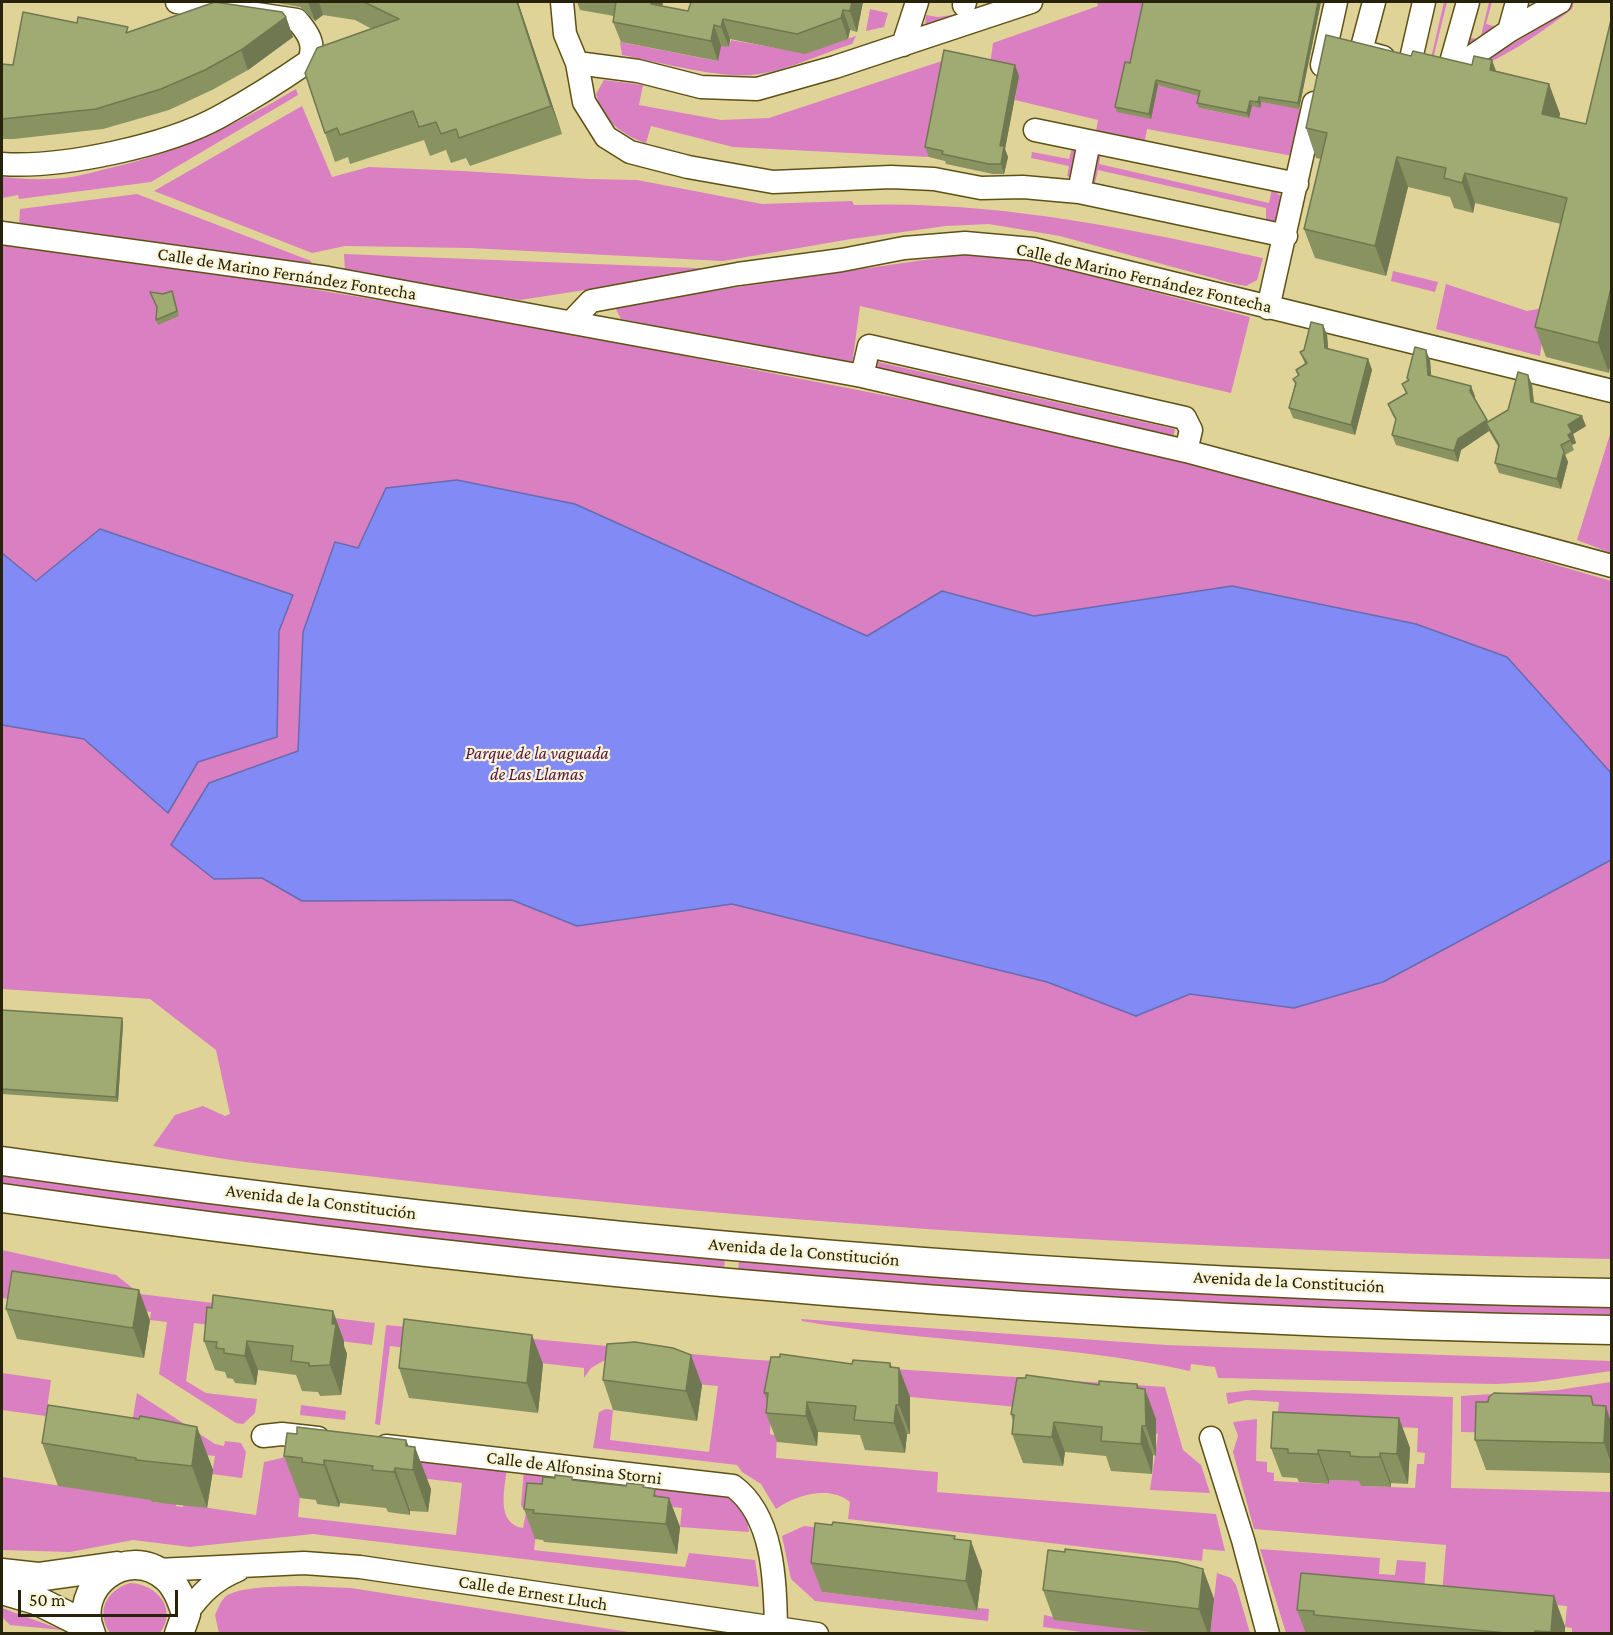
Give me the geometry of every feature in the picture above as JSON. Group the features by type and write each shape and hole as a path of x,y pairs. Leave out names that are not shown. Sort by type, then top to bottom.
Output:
{"main road":[{"name":"Avenida de la Constitución","path":"2,1161 182,1186 432,1215 671,1241 829,1255 1232,1280 1611,1293"},
{"name":"Avenida de la Constitución","path":"2,1198 426,1254 860,1294 1242,1318 1611,1330"},
{"path":"90,1630 86,1611 89,1595 96,1582 108,1572 122,1565"},
{"path":"2,1573 38,1577 122,1565 140,1565 157,1570 175,1586 185,1626"},
{"path":"2,1590 36,1600 90,1630"}],"street":[{"path":"2,164 111,154 155,142 218,117 309,61 312,46 308,33 297,20 177,2"},
{"path":"562,2 566,33 577,63 584,102 606,137 630,152 654,160 773,182 891,177 934,179 981,188 1023,187 1079,192 1286,236"},
{"path":"903,45 917,2"},
{"path":"577,63 638,71 701,87 757,89 903,45 1031,2"},
{"path":"1268,308 1286,236 1336,2"},
{"path":"1374,2 1361,51 1448,73 1509,31 1560,2"},
{"path":"1410,63 1424,2"},
{"path":"1448,73 1468,2"},
{"path":"1509,31 1516,2"},
{"path":"1035,130 1297,184"},
{"path":"1079,192 1089,142"},
{"name":"Calle de Marino Fernández Fontecha","path":"2,233 328,278 862,376 1186,451 1611,566"},
{"name":"Calle de Marino Fernández Fontecha","path":"572,321 591,301 904,248 965,243 1033,249 1611,391"},
{"path":"862,376 869,346 1185,418 1191,430 1186,451"},
{"path":"263,1436 282,1434 340,1441"},
{"path":"1211,1438 1243,1540 1268,1634"},
{"name":"Calle de Alfonsina Storni","path":"367,1444 733,1486 749,1499 768,1546 776,1628"},
{"name":"Calle de Ernest Lluch","path":"157,1570 304,1563 360,1567 816,1634"},
{"name":"Calle de Ernest Lluch","path":"185,1626 202,1592 219,1578 248,1566"}],"green space":[{"path":"1097,2 1146,2 1159,78 1201,96 1199,108 1249,118 1252,106 1261,102 1302,109 1293,156 1147,129 1144,145 1095,136 1098,120 1015,100 1018,76 990,65 993,43 1098,6"},
{"path":"1444,2 1447,2 1433,59 1431,58"},
{"path":"1489,2 1492,2 1486,24 1502,28 1501,31 1474,47 1467,41 1468,37 1480,40"},
{"path":"1569,2 1574,2 1572,9 1532,38 1489,63 1459,75 1527,35"},
{"path":"870,9 888,13 884,27 866,31"},
{"path":"959,14 925,26 926,15 938,17"},
{"path":"856,36 852,44 789,67 751,75 705,72 622,55 620,42 717,61 721,45 729,47 731,40 804,53"},
{"path":"948,59 929,157 733,147 651,126 646,143 629,136 614,125 603,112 596,94 604,80 643,85 639,105 721,120 769,118"},
{"path":"296,89 298,95 151,182 19,199 18,195 2,198 2,177 62,178 157,155 204,137"},
{"path":"302,106 332,177 369,167 463,171 637,180 762,204 852,201 854,205 958,207 1060,218 1162,236 1263,258 1257,280 1246,286 1060,236 989,224 946,226 851,239 723,261 470,248 345,246 312,253 154,191"},
{"path":"1072,148 1078,150 1072,178 1067,176 1069,166 1031,158 1032,152 1069,159"},
{"path":"1101,154 1099,164 1269,203 1272,189 1283,198 1277,221 1266,223 1266,208 1098,170 1095,183 1091,182 1095,155"},
{"path":"137,194 311,261 313,267 19,226 20,209"},
{"name":"Parque de la vaguada de Las Llamas","path":"2,245 234,276 527,325 939,406 1228,473 1386,515 1611,581 1611,1259 1233,1247 857,1224 478,1189 251,1163 153,1146 175,1115 203,1106 225,1116 230,1114 216,1050 150,999 2,989"},
{"path":"972,253 1026,259 1250,317 1231,393 860,306 852,365 621,319 616,309 621,304"},
{"path":"344,254 721,269 520,300 345,272"},
{"path":"1393,271 1438,282 1435,292 1391,281"},
{"path":"1446,284 1527,311 1559,305 1542,342 1540,356 1436,329"},
{"path":"878,362 1175,429 1173,439 876,370"},
{"path":"1611,431 1611,553 1577,540"},
{"path":"2,1172 725,1257 724,1270 427,1241 2,1185"},
{"path":"2,1250 116,1275 140,1294 375,1323 372,1345 194,1323 186,1381 206,1393 257,1399 255,1413 243,1424 236,1423 159,1374 167,1322 150,1320 151,1312 28,1295 26,1301 2,1298"},
{"path":"739,1258 1611,1304 1611,1317 1371,1311 1088,1297 738,1271"},
{"path":"801,1319 1166,1345 1611,1361 1611,1371 1535,1382 1495,1384 1218,1378 1215,1367 1191,1364 1190,1371 1094,1354 899,1334 802,1321"},
{"path":"386,1325 744,1359 1165,1387 1183,1450 1201,1465 1210,1493 1150,1490 1158,1434 1028,1408 910,1397 772,1395 770,1434 777,1436 776,1458 938,1472 937,1492 1216,1514 1225,1551 1203,1549 1202,1561 848,1519 850,1502 842,1497 823,1493 803,1496 776,1509 761,1484 742,1472 737,1465 593,1448 599,1412 606,1409 613,1410 610,1440 709,1452 718,1386 696,1384 620,1361 605,1360 591,1368 584,1378 584,1368 390,1346 380,1425 375,1424"},
{"path":"2,1373 51,1380 46,1416 2,1410"},
{"path":"1611,1382 1611,1435 1461,1432 1461,1396 1558,1390"},
{"path":"1253,1390 1453,1397 1451,1488 1611,1492 1611,1633 1572,1633 1572,1628 1565,1627 1567,1606 1442,1594 1446,1545 1254,1529 1233,1452 1238,1436 1233,1422 1257,1419 1256,1461 1267,1462 1267,1472 1274,1473 1274,1481 1328,1484 1329,1480 1361,1481 1362,1486 1415,1488 1417,1464 1424,1464 1425,1453 1417,1452 1418,1428 1277,1421 1279,1402 1246,1400 1228,1404 1226,1393"},
{"path":"137,1393 215,1444 224,1446 225,1441 241,1443 246,1452 242,1478 212,1474 215,1456 181,1452 131,1429"},
{"path":"301,1405 346,1411 345,1420 300,1415"},
{"path":"290,1450 331,1468 303,1465 298,1517 456,1535 462,1483 403,1476 405,1457 507,1468 504,1494 505,1512 508,1520 523,1528 526,1513 521,1505 524,1470 729,1496 747,1517 749,1532 680,1527 682,1508 541,1492 534,1550 685,1567 689,1553 755,1560 759,1587 313,1534 190,1547 133,1540 70,1552 2,1550 2,1477 147,1499 152,1496 152,1502 160,1503 161,1498 176,1500 176,1506 183,1507 184,1501 189,1505 256,1515 264,1462 282,1458"},
{"path":"804,1526 822,1528 822,1592 977,1611 978,1608 989,1609 988,1621 815,1601 791,1579 782,1536"},
{"path":"1260,1549 1380,1558 1379,1574 1395,1575 1397,1560 1426,1562 1424,1593 1309,1633 1286,1633"},
{"path":"1217,1573 1231,1578 1236,1585 1250,1633 1210,1634"},
{"path":"130,1583 149,1588 162,1599 167,1615 160,1633 110,1633 104,1617 106,1602 115,1591"},
{"path":"298,1586 351,1588 635,1633 219,1633 215,1615 220,1603 231,1593 249,1589"},
{"path":"2,1608 62,1630 10,1625 2,1617"},
{"path":"1044,1615 1169,1633 1097,1634 1043,1627"}],"water":[{"path":"457,480 575,504 867,636 942,591 1034,616 1232,586 1416,624 1507,657 1611,773 1611,860 1383,982 1294,1008 1190,994 1136,1016 1047,982 732,904 577,926 512,900 302,901 262,878 214,879 171,845 209,783 298,751 303,632 335,542 358,548 386,488"},
{"path":"100,529 293,595 279,631 277,737 198,762 168,813 84,739 2,725 2,553 36,581"}],"building":[{"path":"215,2 282,12 286,17 241,50 205,70 161,89 96,109 2,119 2,64 13,65 23,12 77,23 78,17 128,27 126,33"},
{"path":"364,2 517,2 551,106 459,138 456,129 441,134 436,122 419,127 413,111 340,135 337,128 325,133 305,73 317,48 399,19"},
{"path":"616,2 652,2 651,4 688,11 691,2 852,2 850,11 843,10 841,18 797,34 723,19 721,27 714,25 711,41 613,22"},
{"path":"1143,2 1318,2 1298,103 1259,97 1258,102 1250,101 1247,113 1197,103 1200,91 1156,80 1149,114 1115,107 1125,62 1130,63"},
{"path":"1611,20 1611,288 1598,343 1535,327 1567,198 1465,173 1462,183 1444,178 1446,168 1397,157 1375,246 1304,229 1327,133 1306,128 1326,35 1411,56 1413,51 1472,65 1474,56 1492,60 1490,70 1549,84 1542,114 1586,124"},
{"path":"944,50 1015,65 1000,146 1004,146 1001,164 989,164 942,154 943,151 925,147"},
{"path":"172,291 177,311 156,320 157,307 150,292 163,294"},
{"path":"1311,322 1323,325 1325,348 1368,359 1351,425 1289,408 1296,383 1293,379 1299,375 1296,370 1307,363 1300,352 1304,350"},
{"path":"1415,347 1426,350 1428,375 1471,386 1470,391 1487,420 1458,439 1454,451 1392,435 1396,419 1388,404 1407,393 1402,384 1409,380 1407,378"},
{"path":"1518,372 1528,375 1531,402 1582,416 1568,425 1572,432 1568,435 1571,440 1561,445 1564,452 1557,479 1495,463 1499,445 1486,423 1508,410"},
{"path":"2,1010 122,1018 116,1097 2,1089"},
{"path":"12,1271 139,1290 133,1328 6,1309"},
{"path":"213,1295 333,1311 332,1324 336,1324 330,1365 309,1366 309,1363 291,1361 293,1346 247,1341 245,1356 224,1353 224,1349 216,1348 217,1342 204,1341 207,1307 212,1308"},
{"path":"404,1319 532,1335 527,1383 399,1368"},
{"path":"635,1342 673,1348 691,1355 686,1391 603,1380 607,1344"},
{"path":"780,1354 852,1364 853,1360 890,1363 890,1367 899,1368 899,1405 896,1405 894,1423 854,1420 856,1406 807,1402 806,1416 766,1413 768,1393 764,1393 771,1357 780,1357"},
{"path":"1026,1375 1099,1385 1099,1381 1137,1384 1137,1388 1145,1389 1146,1426 1142,1426 1141,1444 1101,1441 1102,1427 1054,1422 1052,1437 1012,1434 1014,1415 1011,1414 1017,1378 1026,1378"},
{"path":"1494,1393 1591,1396 1593,1405 1606,1406 1604,1443 1475,1440 1476,1402 1488,1402 1489,1397"},
{"path":"48,1405 139,1419 140,1416 197,1427 192,1466 136,1460 136,1458 42,1443"},
{"path":"1273,1412 1399,1418 1397,1454 1380,1453 1380,1457 1362,1457 1350,1456 1350,1452 1318,1450 1318,1454 1288,1453 1288,1449 1271,1448"},
{"path":"297,1427 406,1440 406,1446 415,1447 413,1470 395,1468 394,1472 372,1470 373,1466 324,1460 324,1465 302,1462 302,1458 284,1456 287,1433 297,1434"},
{"path":"555,1475 572,1477 572,1480 626,1486 627,1483 655,1489 654,1496 669,1498 666,1524 533,1513 534,1510 524,1509 527,1483 542,1484 543,1477 555,1478"},
{"path":"833,1522 955,1536 954,1539 971,1541 966,1581 811,1563 815,1523 832,1525"},
{"path":"1065,1549 1177,1562 1203,1569 1199,1609 1043,1590 1048,1550 1065,1552"},
{"path":"1301,1573 1554,1596 1551,1632 1535,1631 1534,1634 1517,1634 1314,1615 1314,1611 1297,1610"}]}
